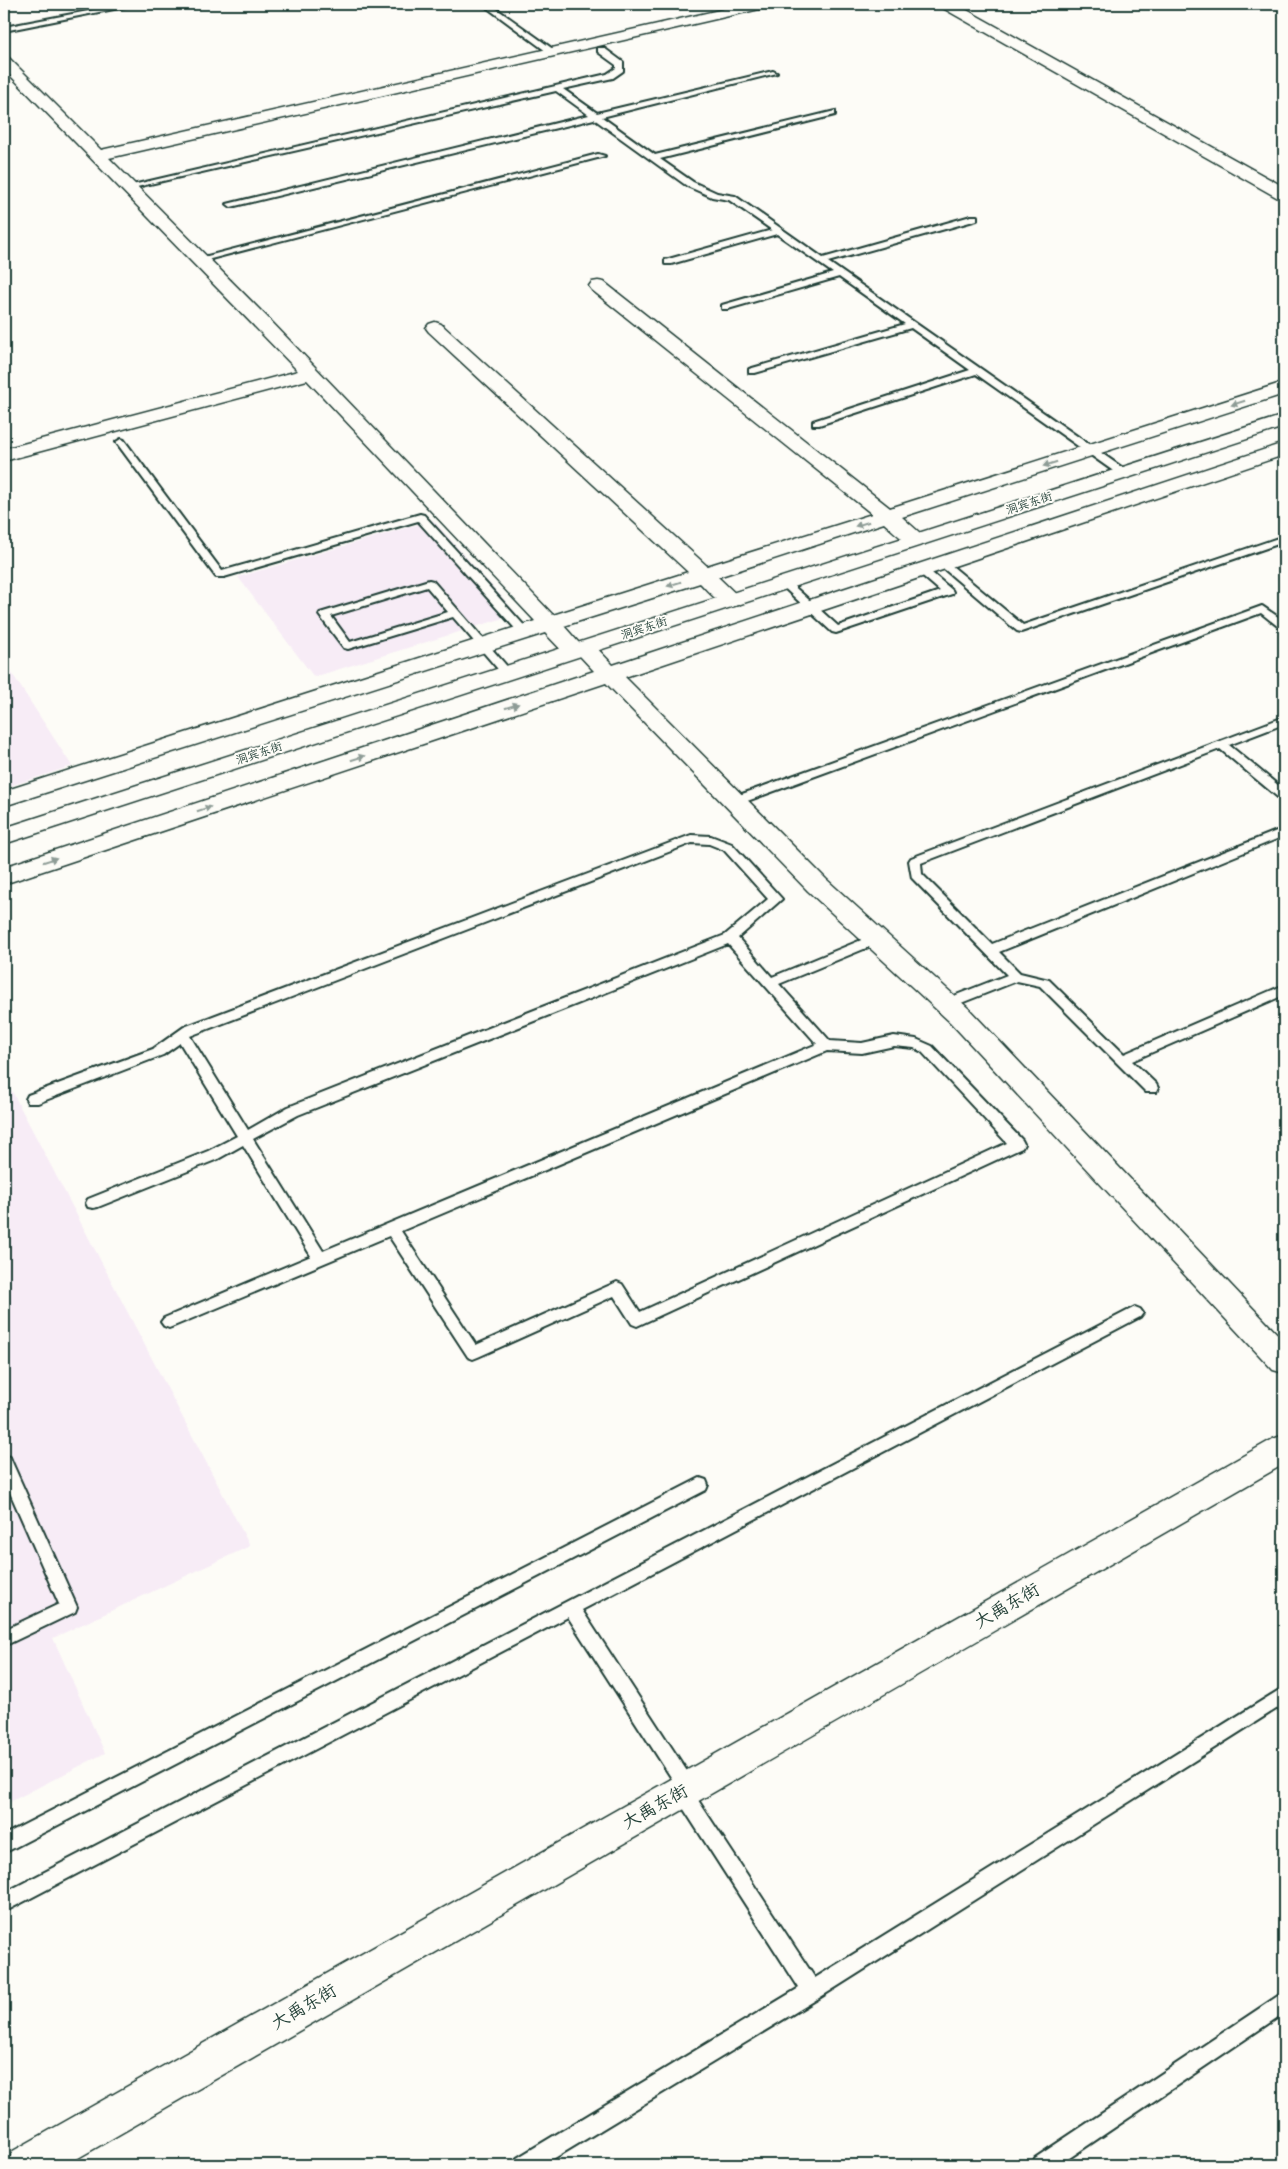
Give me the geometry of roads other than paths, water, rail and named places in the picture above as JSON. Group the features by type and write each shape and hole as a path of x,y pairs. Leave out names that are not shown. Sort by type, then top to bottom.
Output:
{"street":[{"path":"97,156 764,4"},
{"path":"946,4 1284,194"},
{"path":"4,60 311,373 550,624 610,674 817,885 946,1004 1284,1361"},
{"path":"598,286 918,540"},
{"path":"435,328 731,600"},
{"path":"4,455 311,373"},
{"path":"4,799 1284,388"},
{"name":"洞宾东街","path":"4,836 1284,421"},
{"path":"4,876 1284,449"},
{"name":"大禹东街","path":"27,2165 1284,1448"}],"lane":[{"path":"4,29 136,4"},
{"path":"486,4 553,52"},
{"path":"128,187 610,76 618,72 620,64 601,50"},
{"path":"231,204 773,73"},
{"path":"557,88 696,188 715,195 732,198 1123,473"},
{"path":"653,158 832,113"},
{"path":"200,259 601,156"},
{"path":"821,261 974,218"},
{"path":"668,262 778,231"},
{"path":"725,308 840,274"},
{"path":"752,371 911,325"},
{"path":"816,422 977,371"},
{"path":"121,442 220,575 420,518 524,632"},
{"path":"932,566 1021,629 1284,539"},
{"path":"784,583 836,630 948,592 932,566"},
{"path":"455,613 348,646 324,615 429,584 455,613 506,673"},
{"path":"735,801 1262,609 1284,626"},
{"path":"1016,976 916,875 915,861 1284,720"},
{"path":"1221,744 1284,796"},
{"path":"991,950 1284,832"},
{"path":"34,1099 158,1052 189,1030 691,839 711,840 728,847 776,899 730,938 293,1111 213,1155 93,1203"},
{"path":"730,938 826,1046"},
{"path":"770,983 876,939"},
{"path":"946,1004 1016,976 1044,982 1151,1088"},
{"path":"1123,1060 1284,990"},
{"path":"182,1035 320,1259"},
{"path":"169,1322 320,1259 392,1228 826,1046 862,1048 894,1041 916,1044 927,1049 1017,1144 637,1320 616,1288 473,1353 392,1228"},
{"path":"4,1903 1135,1313"},
{"path":"4,1462 69,1608 4,1638"},
{"path":"4,1844 700,1485"},
{"path":"571,1607 812,1991"},
{"path":"524,2165 812,1991 1284,1695"},
{"path":"1042,2165 1284,2002"}]}
